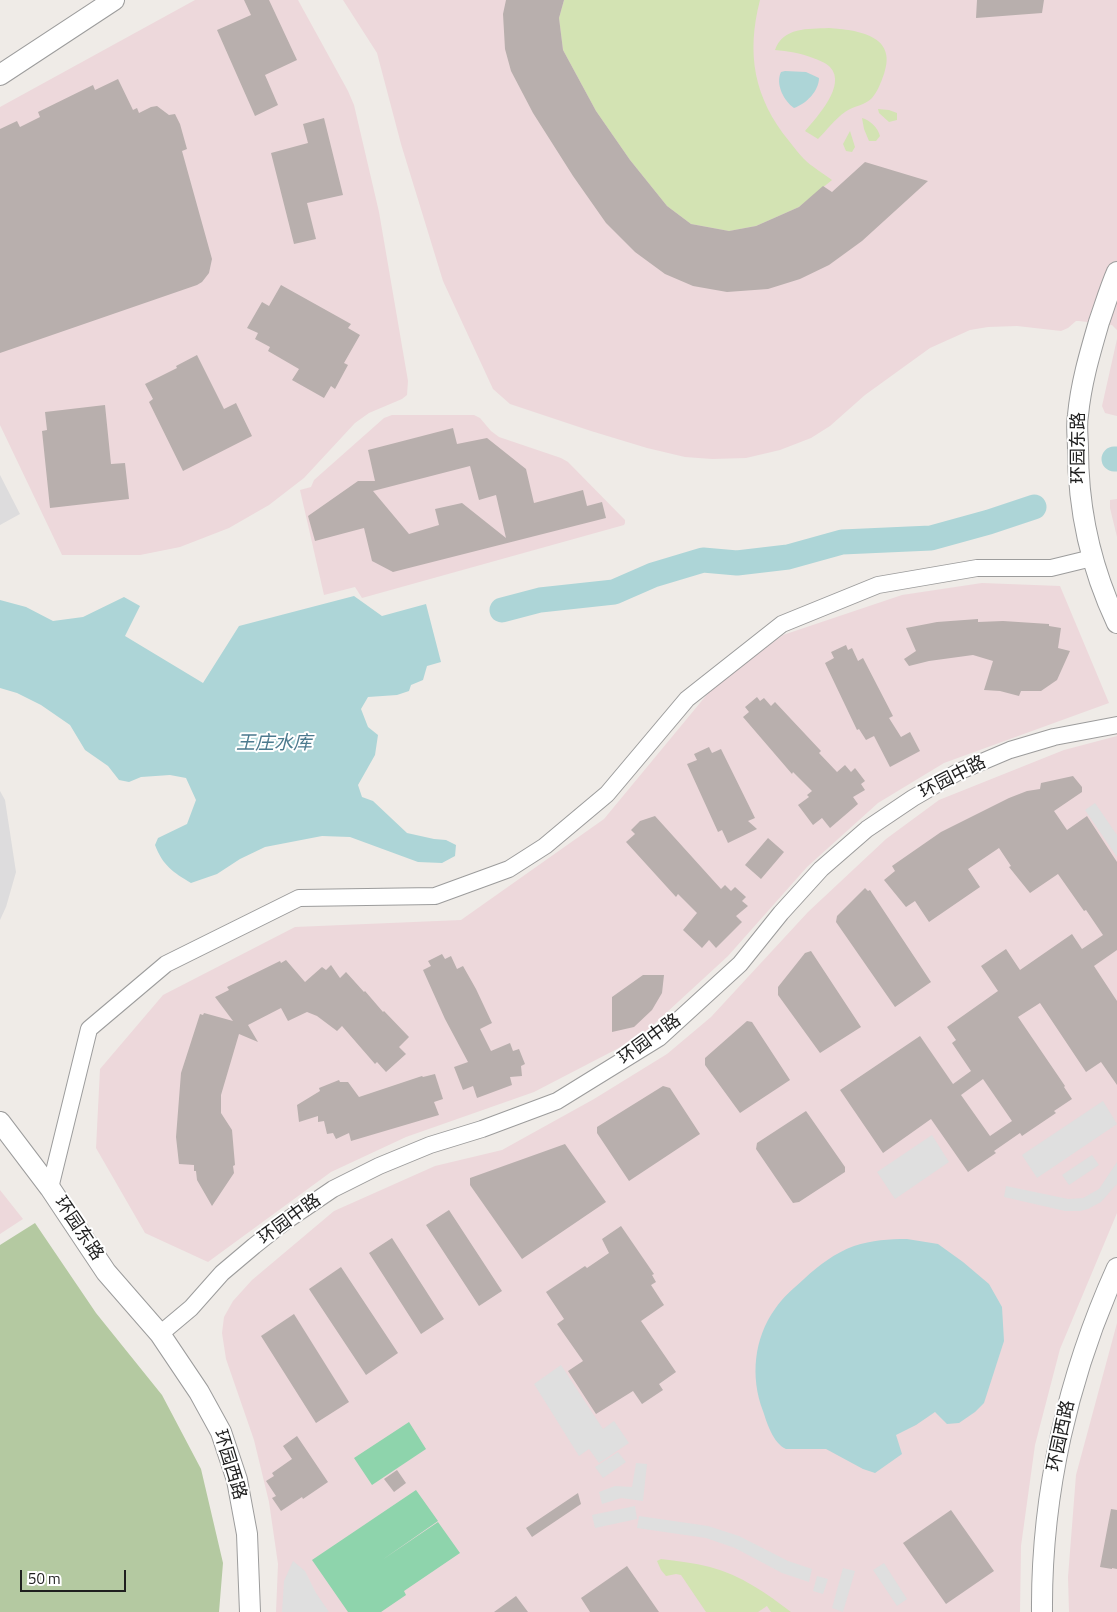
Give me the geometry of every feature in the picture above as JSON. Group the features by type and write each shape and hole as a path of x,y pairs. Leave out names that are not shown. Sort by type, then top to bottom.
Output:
{"street":[{"path":"0,75 114,0"},
{"name":"环园东路","path":"1117,272 1089,354 1077,417 1078,476 1085,528 1092,558 1107,602 1117,623"},
{"path":"50,1188 89,1029 166,964 299,898 435,896 509,869 545,846 607,794 687,698 782,624 878,585 977,568 1051,568 1092,558"},
{"name":"环园中路","path":"160,1334 190,1308 222,1273 254,1246 284,1222 333,1189 380,1166 430,1145 482,1129 557,1100 659,1038 740,964 821,869 867,829 913,798 958,772 1010,750 1054,737 1117,725"},
{"name":"环园东路","path":"0,1122 50,1188 106,1272 160,1334"},
{"name":"环园西路","path":"1042,1612 1045,1540 1055,1461 1063,1424 1097,1313 1117,1268"},
{"name":"环园西路","path":"160,1334 199,1392 221,1432 235,1475 247,1534 250,1612"}],"shaded area":[{"path":"195,0 298,0 348,91 354,105 379,212 408,381 407,395 369,413 355,423 304,478 269,505 229,528 180,547 140,555 62,555 0,425 0,107"},
{"path":"343,0 1117,0 1117,330 1112,325 1076,321 1061,331 1017,326 970,330 930,348 865,395 830,426 811,438 780,450 746,458 712,459 685,457 647,448 510,404 493,389 443,281 401,144 377,53"},
{"path":"1117,339 1117,416 1105,413 1102,406"},
{"path":"392,415 474,415 480,418 499,437 568,462 625,520 625,523 624,525 362,598 355,587 324,595 300,490 311,487 314,480 384,418"},
{"path":"0,475 20,514 0,525"},
{"path":"1117,499 1117,537 1110,500"},
{"path":"982,583 1060,586 1109,703 944,763 878,803 807,867 728,956 640,1037 534,1092 406,1137 331,1172 208,1262 145,1233 96,1148 100,1069 163,995 295,927 461,920 604,819 714,686 783,635 902,595"},
{"path":"1117,736 1117,1213 1060,1349 1035,1445 1021,1546 1020,1612 276,1612 278,1564 269,1502 254,1440 226,1359 222,1333 224,1317 233,1301 252,1280 334,1211 435,1166 502,1150 594,1099 667,1054 711,1017 808,912 886,839 939,800 1064,750"},
{"path":"0,791 5,800 16,872 6,907 0,920"},
{"path":"1095,803 1117,835 1117,857 1085,810"},
{"path":"1103,1101 1117,1124 1037,1178 1022,1155"},
{"path":"932,1135 949,1162 895,1199 877,1172"},
{"path":"1092,1155 1099,1165 1069,1185 1062,1175"},
{"path":"1117,1162 1117,1184 1101,1202 1088,1209 1065,1211 1004,1197 1006,1186 1068,1199 1083,1198 1099,1189"},
{"path":"0,1190 23,1219 0,1234"},
{"path":"1117,1323 1117,1612 1069,1612 1068,1577 1076,1475"},
{"path":"561,1365 603,1429 614,1421 629,1443 599,1463 589,1449 579,1456 534,1384"},
{"path":"618,1452 626,1462 603,1478 595,1467"},
{"path":"636,1463 647,1464 643,1501 621,1498 602,1504 599,1492 615,1486 632,1487"},
{"path":"635,1506 637,1519 595,1528 592,1515"},
{"path":"639,1516 708,1526 739,1536 788,1561 812,1569 809,1582 782,1573 735,1548 706,1538 637,1528"},
{"path":"293,1561 305,1571 316,1593 329,1612 282,1612 284,1581"},
{"path":"884,1563 907,1599 897,1606 873,1570"},
{"path":"843,1568 855,1571 843,1612 832,1608"},
{"path":"817,1576 828,1579 823,1594 813,1591"}],"green space":[{"path":"564,0 760,0 754,39 754,57 756,75 761,92 777,125 796,150 807,162 832,180 799,207 756,226 729,231 691,224 667,206 630,160 596,111 563,50 559,18"},
{"path":"829,28 862,33 872,37 880,43 885,51 887,61 884,74 872,98 845,112 818,139 805,131 823,109 833,91 835,83 834,74 830,67 819,60 775,50 779,42 790,33 805,29"},
{"path":"878,109 897,113 897,120 889,122 879,113"},
{"path":"862,118 871,122 876,127 880,136 876,141 869,141"},
{"path":"850,131 855,147 852,152 846,151 843,144"},
{"path":"35,1223 96,1313 162,1395 201,1469 223,1563 219,1612 0,1612 0,1245"},
{"path":"409,1422 426,1449 372,1485 354,1458"},
{"path":"416,1490 438,1521 382,1560 438,1522 460,1553 404,1591 406,1595 381,1612 348,1612 312,1560"},
{"path":"661,1559 686,1562 721,1570 763,1592 791,1612 771,1612 767,1606 758,1612 706,1612 681,1575 666,1576 657,1561"}],"water":[{"path":"781,72 806,72 819,78 817,88 811,96 794,108 784,97 780,87 779,77"},
{"name":"王庄水库","path":"354,596 382,616 426,604 441,662 427,666 423,680 411,685 409,691 397,695 368,697 361,709 368,727 378,735 375,755 358,785 362,797 373,801 407,833 446,840 456,845 455,856 442,863 418,862 350,837 322,836 265,847 240,859 217,874 191,883 169,868 161,858 155,845 158,838 187,824 196,800 186,778 170,775 141,777 129,782 119,780 108,766 85,750 70,725 41,705 17,693 0,688 0,600 26,607 53,621 83,617 124,597 140,606 125,636 203,683 239,626"},
{"path":"907,1239 938,1244 989,1284 1002,1307 1004,1341 984,1403 959,1423 947,1424 935,1412 916,1425 896,1435 902,1454 875,1473 863,1469 826,1449 786,1449 777,1442 771,1432 756,1385 756,1358 762,1332 768,1320 788,1293 815,1269 834,1256 867,1242"}],"building":[{"path":"244,0 269,0 297,60 265,75 278,105 255,116 217,30 251,15"},
{"path":"506,0 564,0 559,18 563,50 596,111 630,160 667,206 691,224 729,231 756,226 799,207 823,186 832,192 865,162 928,181 862,241 829,265 800,279 768,289 727,292 693,286 665,274 635,252 606,223 573,176 533,113 511,71 505,49 503,14"},
{"path":"977,0 1044,0 1042,13 976,18"},
{"path":"118,79 133,110 137,108 139,113 157,106 169,115 175,114 180,124 187,149 182,151 212,259 209,273 197,285 0,353 0,129 17,121 20,127 40,117 38,112 93,85 95,90"},
{"path":"324,118 343,195 307,203 316,239 294,244 271,153 308,143 303,124"},
{"path":"281,285 351,324 348,328 360,335 344,363 348,365 335,389 331,386 324,398 292,380 299,369 268,351 270,347 255,339 258,333 247,328 262,302 269,306"},
{"path":"197,355 224,409 236,403 252,436 183,471 149,402 153,399 145,384 177,368 176,366"},
{"path":"105,405 111,464 125,463 129,499 50,508 42,431 47,430 45,412"},
{"path":"453,428 457,444 487,438 526,469 534,503 583,490 587,506 602,502 606,518 393,572 372,561 364,528 315,541 308,516 358,481 375,481 368,450","holes":["470,466 479,500 496,495 506,538 462,503 435,509 439,525 409,534 373,491"]},
{"path":"978,619 978,622 1003,621 1049,624 1049,626 1061,628 1058,648 1070,651 1057,680 1041,691 1021,691 1019,696 1000,691 984,690 993,661 973,655 929,661 909,666 904,659 916,651 906,628 937,622"},
{"path":"846,645 848,650 852,648 858,661 863,658 893,716 889,718 901,737 910,732 920,751 890,767 874,736 866,740 859,729 857,730 825,663 834,658 831,652"},
{"path":"757,697 760,701 764,698 771,706 775,702 821,751 819,753 837,772 845,765 851,772 855,768 865,781 861,784 865,790 853,797 858,804 830,828 822,818 813,825 798,805 809,797 807,795 812,791 793,772 792,774 743,717 749,712 745,707"},
{"path":"709,747 712,753 721,749 755,818 748,821 757,829 728,843 722,830 718,832 687,764 697,760 694,754"},
{"path":"1073,776 1082,787 1082,792 1054,811 1067,830 1087,816 1117,862 1117,950 1094,966 1117,1001 1117,1085 1101,1062 1086,1072 1040,1003 1018,1017 1072,1099 1054,1111 1056,1113 1022,1136 1020,1133 994,1151 996,1153 968,1172 931,1119 883,1153 840,1090 920,1036 953,1084 971,1071 952,1043 956,1040 947,1027 998,991 981,966 1006,949 1020,970 1072,934 1082,949 1103,935 1058,874 1030,893 1009,867 1011,866 999,848 968,869 980,887 929,922 915,901 906,907 884,880 895,871 892,866 941,832 1009,798 1027,791 1040,789 1041,783","holes":["983,1079 1012,1121 990,1136 961,1095"]},
{"path":"655,816 721,889 725,885 731,891 735,887 746,897 742,901 748,906 736,916 742,922 716,948 709,940 702,948 683,930 697,913 678,894 676,897 626,842 635,834 631,830 640,821"},
{"path":"768,838 784,852 761,879 745,865"},
{"path":"865,888 868,891 870,890 931,982 895,1007 836,922 837,916"},
{"path":"811,951 861,1027 820,1053 778,995 778,987 805,953"},
{"path":"442,954 445,959 451,956 457,969 463,966 476,989 492,1023 480,1029 491,1051 510,1043 513,1051 519,1049 525,1064 521,1066 522,1076 510,1077 512,1085 477,1098 473,1086 463,1090 454,1067 468,1062 445,1019 423,970 431,966 428,961"},
{"path":"286,960 305,982 322,967 326,970 331,965 340,978 346,972 409,1037 399,1047 406,1054 386,1072 377,1062 375,1064 342,1026 337,1031 317,1016 307,1012 288,1021 281,1008 248,1025 258,1042 239,1034 221,1095 221,1113 232,1130 234,1173 212,1206 197,1180 194,1165 179,1164 176,1137 181,1073 200,1014 203,1015 204,1013 233,1021 215,997 229,990 227,987 280,961 281,963"},
{"path":"643,975 664,975 662,993 652,1010 634,1027 612,1032 612,997"},
{"path":"747,1021 752,1022 790,1080 740,1113 705,1065 705,1058"},
{"path":"435,1074 443,1099 434,1102 439,1115 351,1141 349,1133 336,1139 333,1133 327,1134 324,1121 318,1122 318,1116 299,1122 297,1105 320,1091 319,1088 339,1080 340,1082 348,1082 359,1097 422,1076"},
{"path":"663,1086 670,1088 700,1134 629,1181 597,1133 597,1127"},
{"path":"806,1111 845,1167 845,1172 799,1202 793,1203 756,1149 757,1143"},
{"path":"565,1144 606,1202 522,1259 470,1185 470,1178"},
{"path":"449,1210 502,1291 479,1306 426,1225"},
{"path":"621,1226 654,1274 652,1275 656,1282 651,1285 664,1305 641,1321 676,1372 659,1384 663,1390 642,1404 633,1391 596,1414 568,1371 583,1361 557,1324 564,1319 546,1292 585,1266 587,1268 609,1253 602,1239"},
{"path":"392,1238 444,1319 421,1334 369,1253"},
{"path":"341,1267 398,1353 366,1375 309,1289"},
{"path":"294,1314 349,1402 316,1423 261,1336"},
{"path":"297,1436 328,1482 281,1511 272,1498 276,1496 266,1481 274,1476 272,1473 292,1459 283,1446"},
{"path":"397,1470 406,1483 394,1492 384,1479"},
{"path":"578,1493 581,1504 532,1537 526,1528"},
{"path":"1111,1509 1117,1510 1117,1569 1100,1567"},
{"path":"951,1510 994,1571 946,1604 903,1543"},
{"path":"627,1566 659,1612 590,1612 581,1598"},
{"path":"516,1596 528,1612 494,1612"}],"waterway":[{"path":"502,610 540,600 614,592 653,575 703,560 737,563 788,557 842,542 931,538 1034,507"}]}
